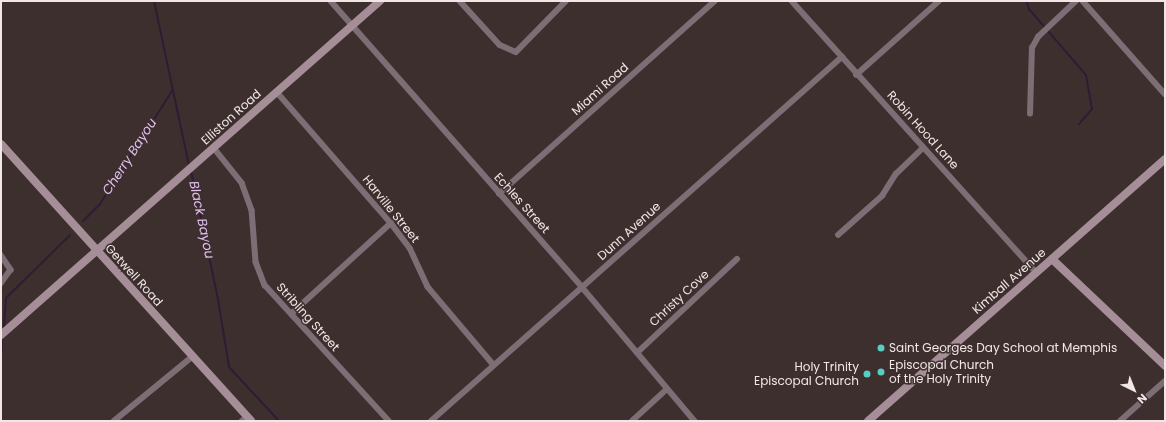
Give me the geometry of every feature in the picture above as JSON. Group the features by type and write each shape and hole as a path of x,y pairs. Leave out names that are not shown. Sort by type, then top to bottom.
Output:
{"main road":[{"name":"Elliston Road","path":"1,335 96,251 181,179 380,1"},
{"name":"Getwell Road","path":"1,144 192,356 247,420"},
{"name":"Kimball Avenue","path":"868,421 1165,159"},
{"path":"1052,259 1165,366"}],"street":[{"name":"Echles Street","path":"331,1 582,287 695,421"},
{"path":"460,1 500,45 516,52 566,1"},
{"name":"Miami Road","path":"499,194 715,1"},
{"name":"Robin Hood Lane","path":"792,1 856,74 1037,273"},
{"path":"856,74 939,1"},
{"path":"1030,114 1032,48 1038,36 1076,1"},
{"path":"1083,1 1165,94"},
{"name":"Dunn Avenue","path":"431,421 842,57"},
{"name":"Harville Street","path":"277,92 391,223 410,248 428,287 494,365"},
{"name":"Stribling Street","path":"214,148 242,183 252,210 256,262 265,285 388,421"},
{"path":"838,235 882,196 896,174 923,148"},
{"path":"291,314 391,223"},
{"path":"1,255 11,270 1,284"},
{"name":"Christy Cove","path":"637,353 737,259"},
{"path":"114,421 192,356"},
{"path":"1120,421 1165,381"},
{"path":"632,421 667,389"}],"waterway":[{"name":"Black Bayou","path":"154,1 189,165"},
{"path":"1026,1 1029,9 1086,75 1092,109 1079,124"},
{"name":"Cherry Bayou","path":"83,221 100,204 172,91"},
{"name":"Black Bayou","path":"191,171 218,299 229,367 279,421"},
{"name":"Cherry Bayou","path":"4,326 6,298 70,235"},
{"name":"Cherry Bayou","path":"1,356 2,341"}],"place":[{"name":"Saint Georges Day School at Memphis","path":"881,348"},
{"name":"Episcopal Church of the Holy Trinity","path":"881,372"},
{"name":"Holy Trinity Episcopal Church","path":"867,374"}]}
